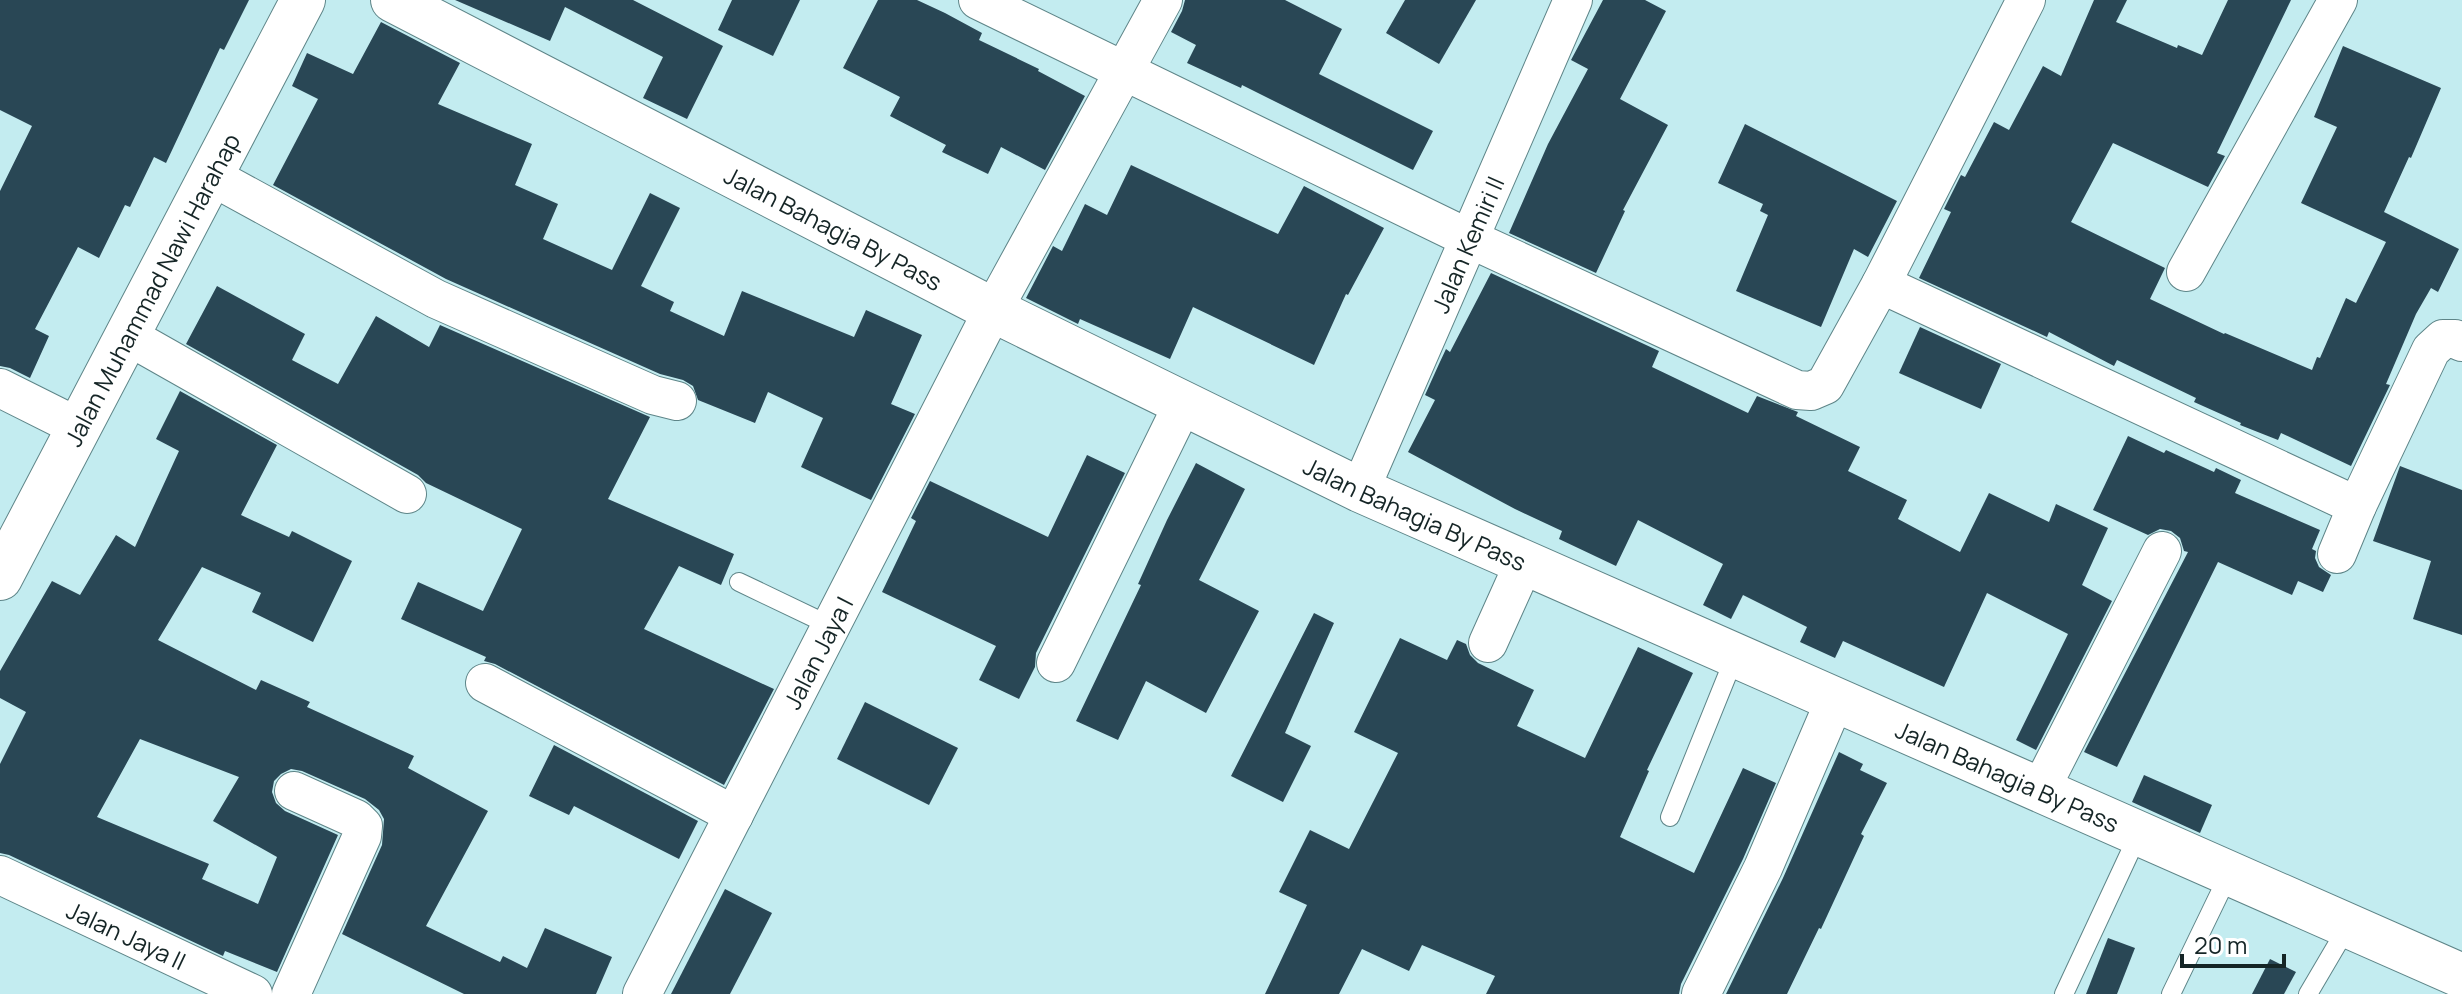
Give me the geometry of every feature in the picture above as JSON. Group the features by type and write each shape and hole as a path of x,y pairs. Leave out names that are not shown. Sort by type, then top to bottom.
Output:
{"main road":[{"name":"Jalan Muhammad Nawi Harahap","path":"0,578 303,0"},
{"name":"Jalan Bahagia By Pass","path":"393,0 993,310 1360,490 2462,976"}],"street":[{"path":"978,0 1468,238 1797,390 1811,391 1825,385 1881,284 2026,0"},
{"name":"Jalan Jaya I","path":"642,994 993,310 1163,0"},
{"name":"Jalan Kemiri II","path":"1360,490 1573,0"},
{"path":"2186,272 2338,0"},
{"path":"211,176 436,299 653,395 677,401"},
{"path":"1881,284 2357,506"},
{"path":"128,336 407,494"},
{"path":"2337,554 2431,350 2443,339 2462,342"},
{"path":"0,388 80,428"},
{"path":"1056,663 1183,404"},
{"path":"2040,790 2162,551"},
{"path":"1488,643 1524,563"},
{"path":"485,683 734,815"},
{"path":"1701,994 1763,868 1835,700"},
{"path":"291,994 362,836 363,826 356,819 294,791"},
{"name":"Jalan Jaya II","path":"0,875 253,994"}],"lane":[{"path":"739,582 831,626"},
{"path":"1670,817 1735,656"},
{"path":"2064,994 2139,833"},
{"path":"2171,994 2229,874"},
{"path":"2308,994 2348,926"}],"building":[{"path":"0,0 249,0 224,50 220,48 166,163 154,157 130,207 125,205 99,258 78,247 35,329 49,336 30,378 0,366 0,191 32,126 0,110"},
{"path":"455,0 633,0 723,46 687,119 643,98 663,57 565,7 550,41"},
{"path":"732,0 800,0 773,56 718,30"},
{"path":"878,0 917,0 982,33 979,40 1085,96 1045,170 1001,147 988,174 942,152 946,145 890,116 900,97 843,68"},
{"path":"1185,0 1285,0 1342,29 1319,74 1433,131 1413,170 1242,85 1241,88 1187,63 1196,45 1171,32"},
{"path":"1405,0 1476,0 1439,64 1386,33"},
{"path":"1603,0 1645,0 1666,11 1620,99 1668,125 1623,210 1596,273 1509,233 1548,144 1588,69 1571,60"},
{"path":"2094,0 2127,0 2116,22 2177,48 2178,45 2202,55 2228,0 2291,0 2217,153 2225,156 2208,187 2113,143 2071,222 2165,268 2150,299 2312,370 2346,298 2356,303 2386,242 2301,203 2337,127 2314,117 2343,46 2441,88 2384,212 2459,249 2438,292 2431,288 2416,314 2386,384 2390,385 2351,466 2281,433 2278,440 2240,425 2194,402 2196,398 2117,360 2114,366 2049,332 2047,337 1919,278 1951,212 1944,209 1994,122 2009,130 2043,66 2061,76"},
{"path":"381,22 460,63 438,104 532,144 515,185 558,204 543,239 612,270 650,193 680,208 641,286 674,302 670,311 724,336 742,291 854,337 866,310 922,335 891,404 915,414 871,500 801,467 823,418 768,392 755,423 698,400 693,386 683,380 660,374 446,279 273,185 318,99 292,86 307,53 353,74"},
{"path":"1745,124 1897,201 1868,257 1854,249 1821,327 1736,291 1768,215 1760,211 1763,204 1718,183"},
{"path":"1131,165 1278,234 1304,186 1384,228 1346,294 1314,365 1193,307 1170,359 1080,319 1078,324 1026,298 1053,246 1062,251 1085,204 1107,215"},
{"path":"1491,273 1659,351 1652,367 1748,413 1757,396 1798,412 1796,416 1860,447 1848,471 1907,500 1898,519 1960,552 1989,493 2049,522 2056,504 2108,528 2082,585 2112,601 2036,750 2016,740 2068,634 1987,593 1944,687 1843,641 1835,658 1800,642 1807,627 1743,595 1731,619 1703,605 1723,564 1638,520 1616,566 1559,539 1562,531 1408,452 1435,400 1425,395 1439,364 1446,349 1450,352"},
{"path":"217,286 305,334 292,360 338,384 376,316 429,347 440,325 650,417 608,499 734,554 721,585 679,566 644,629 774,689 724,785 484,661 486,657 401,619 418,582 483,611 522,529 426,483 418,475 186,344"},
{"path":"1920,327 2001,364 1981,409 1899,373"},
{"path":"180,391 277,445 241,515 289,537 292,531 352,561 313,642 252,612 261,593 202,567 158,640 256,690 261,680 310,702 307,707 414,756 408,768 488,811 426,926 500,962 503,956 527,968 545,928 612,957 596,994 464,994 342,934 382,845 384,819 379,810 365,799 302,771 291,769 274,781 272,792 276,803 285,811 338,835 277,972 225,951 223,956 0,853 0,764 26,712 0,698 0,671 52,581 80,595 116,535 135,547 179,451 156,439","holes":["140,739 239,777 213,821 277,857 258,904 202,879 209,864 97,817"]},
{"path":"2128,436 2164,453 2166,450 2214,472 2216,468 2241,480 2235,493 2320,530 2312,549 2316,551 2319,567 2331,575 2323,592 2298,581 2292,595 2218,562 2117,767 2084,752 2188,552 2184,551 2180,538 2171,531 2160,529 2148,535 2093,510"},
{"path":"1087,455 1125,473 1036,653 1035,667 1019,699 979,680 996,646 882,592 916,521 911,518 930,481 1048,537"},
{"path":"1196,463 1245,489 1199,580 1259,611 1206,713 1146,681 1118,740 1076,721"},
{"path":"2400,466 2462,490 2462,635 2413,619 2431,561 2373,541"},
{"path":"1314,613 1334,623 1285,733 1311,746 1283,802 1231,776"},
{"path":"1400,638 1447,660 1457,640 1466,644 1470,655 1478,663 1534,690 1517,726 1585,758 1638,647 1693,673 1647,770 1620,837 1694,873 1743,768 1776,783 1679,994 1486,994 1495,976 1422,945 1409,971 1362,949 1339,994 1265,994 1307,905 1279,892 1310,830 1349,849 1398,753 1354,732"},
{"path":"865,702 958,748 929,805 837,759"},
{"path":"554,745 698,821 679,859 574,806 569,815 529,796"},
{"path":"1839,752 1863,764 1860,770 1887,783 1861,834 1864,836 1821,929 1787,994 1726,994 1783,878"},
{"path":"2144,775 2212,805 2200,833 2132,802"},
{"path":"725,889 772,913 730,994 671,994"},
{"path":"2108,938 2135,948 2117,994 2086,994"},
{"path":"2270,959 2296,972 2284,994 2252,994"}]}
